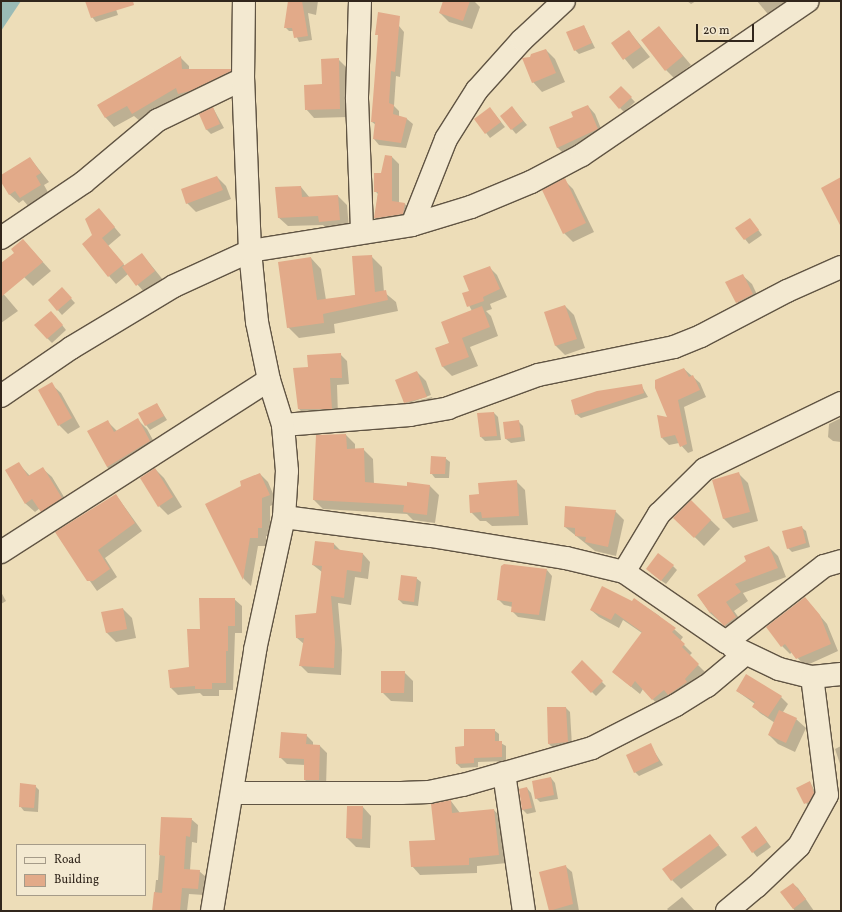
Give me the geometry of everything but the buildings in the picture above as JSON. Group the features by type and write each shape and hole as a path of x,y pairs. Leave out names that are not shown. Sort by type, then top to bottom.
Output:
{"street":[{"path":"212,911 255,650 284,517 287,471 283,425 269,380 257,322 250,251 243,79 244,1"},
{"path":"360,1 357,99 362,231"},
{"path":"412,225 446,139 477,90 522,40 564,1"},
{"path":"1,396 72,348 174,286 250,251 362,231 412,225 471,207 531,182 582,155 808,1"},
{"path":"1,238 84,182 158,120 243,79"},
{"path":"283,425 410,415 448,408 538,375 674,347 701,336 787,291 841,267"},
{"path":"1,552 269,380"},
{"path":"624,572 659,514 705,469 841,403"},
{"path":"284,517 431,536 566,558 624,572 744,654 779,669 812,677 841,674"},
{"path":"726,642 824,566 841,560"},
{"path":"232,792 429,792 504,773 592,748 676,706 707,686 744,654"},
{"path":"727,911 756,887 799,846 827,795 812,677"},
{"path":"504,773 524,911"}],"water":[{"path":"1,1 21,1 1,31"}]}
